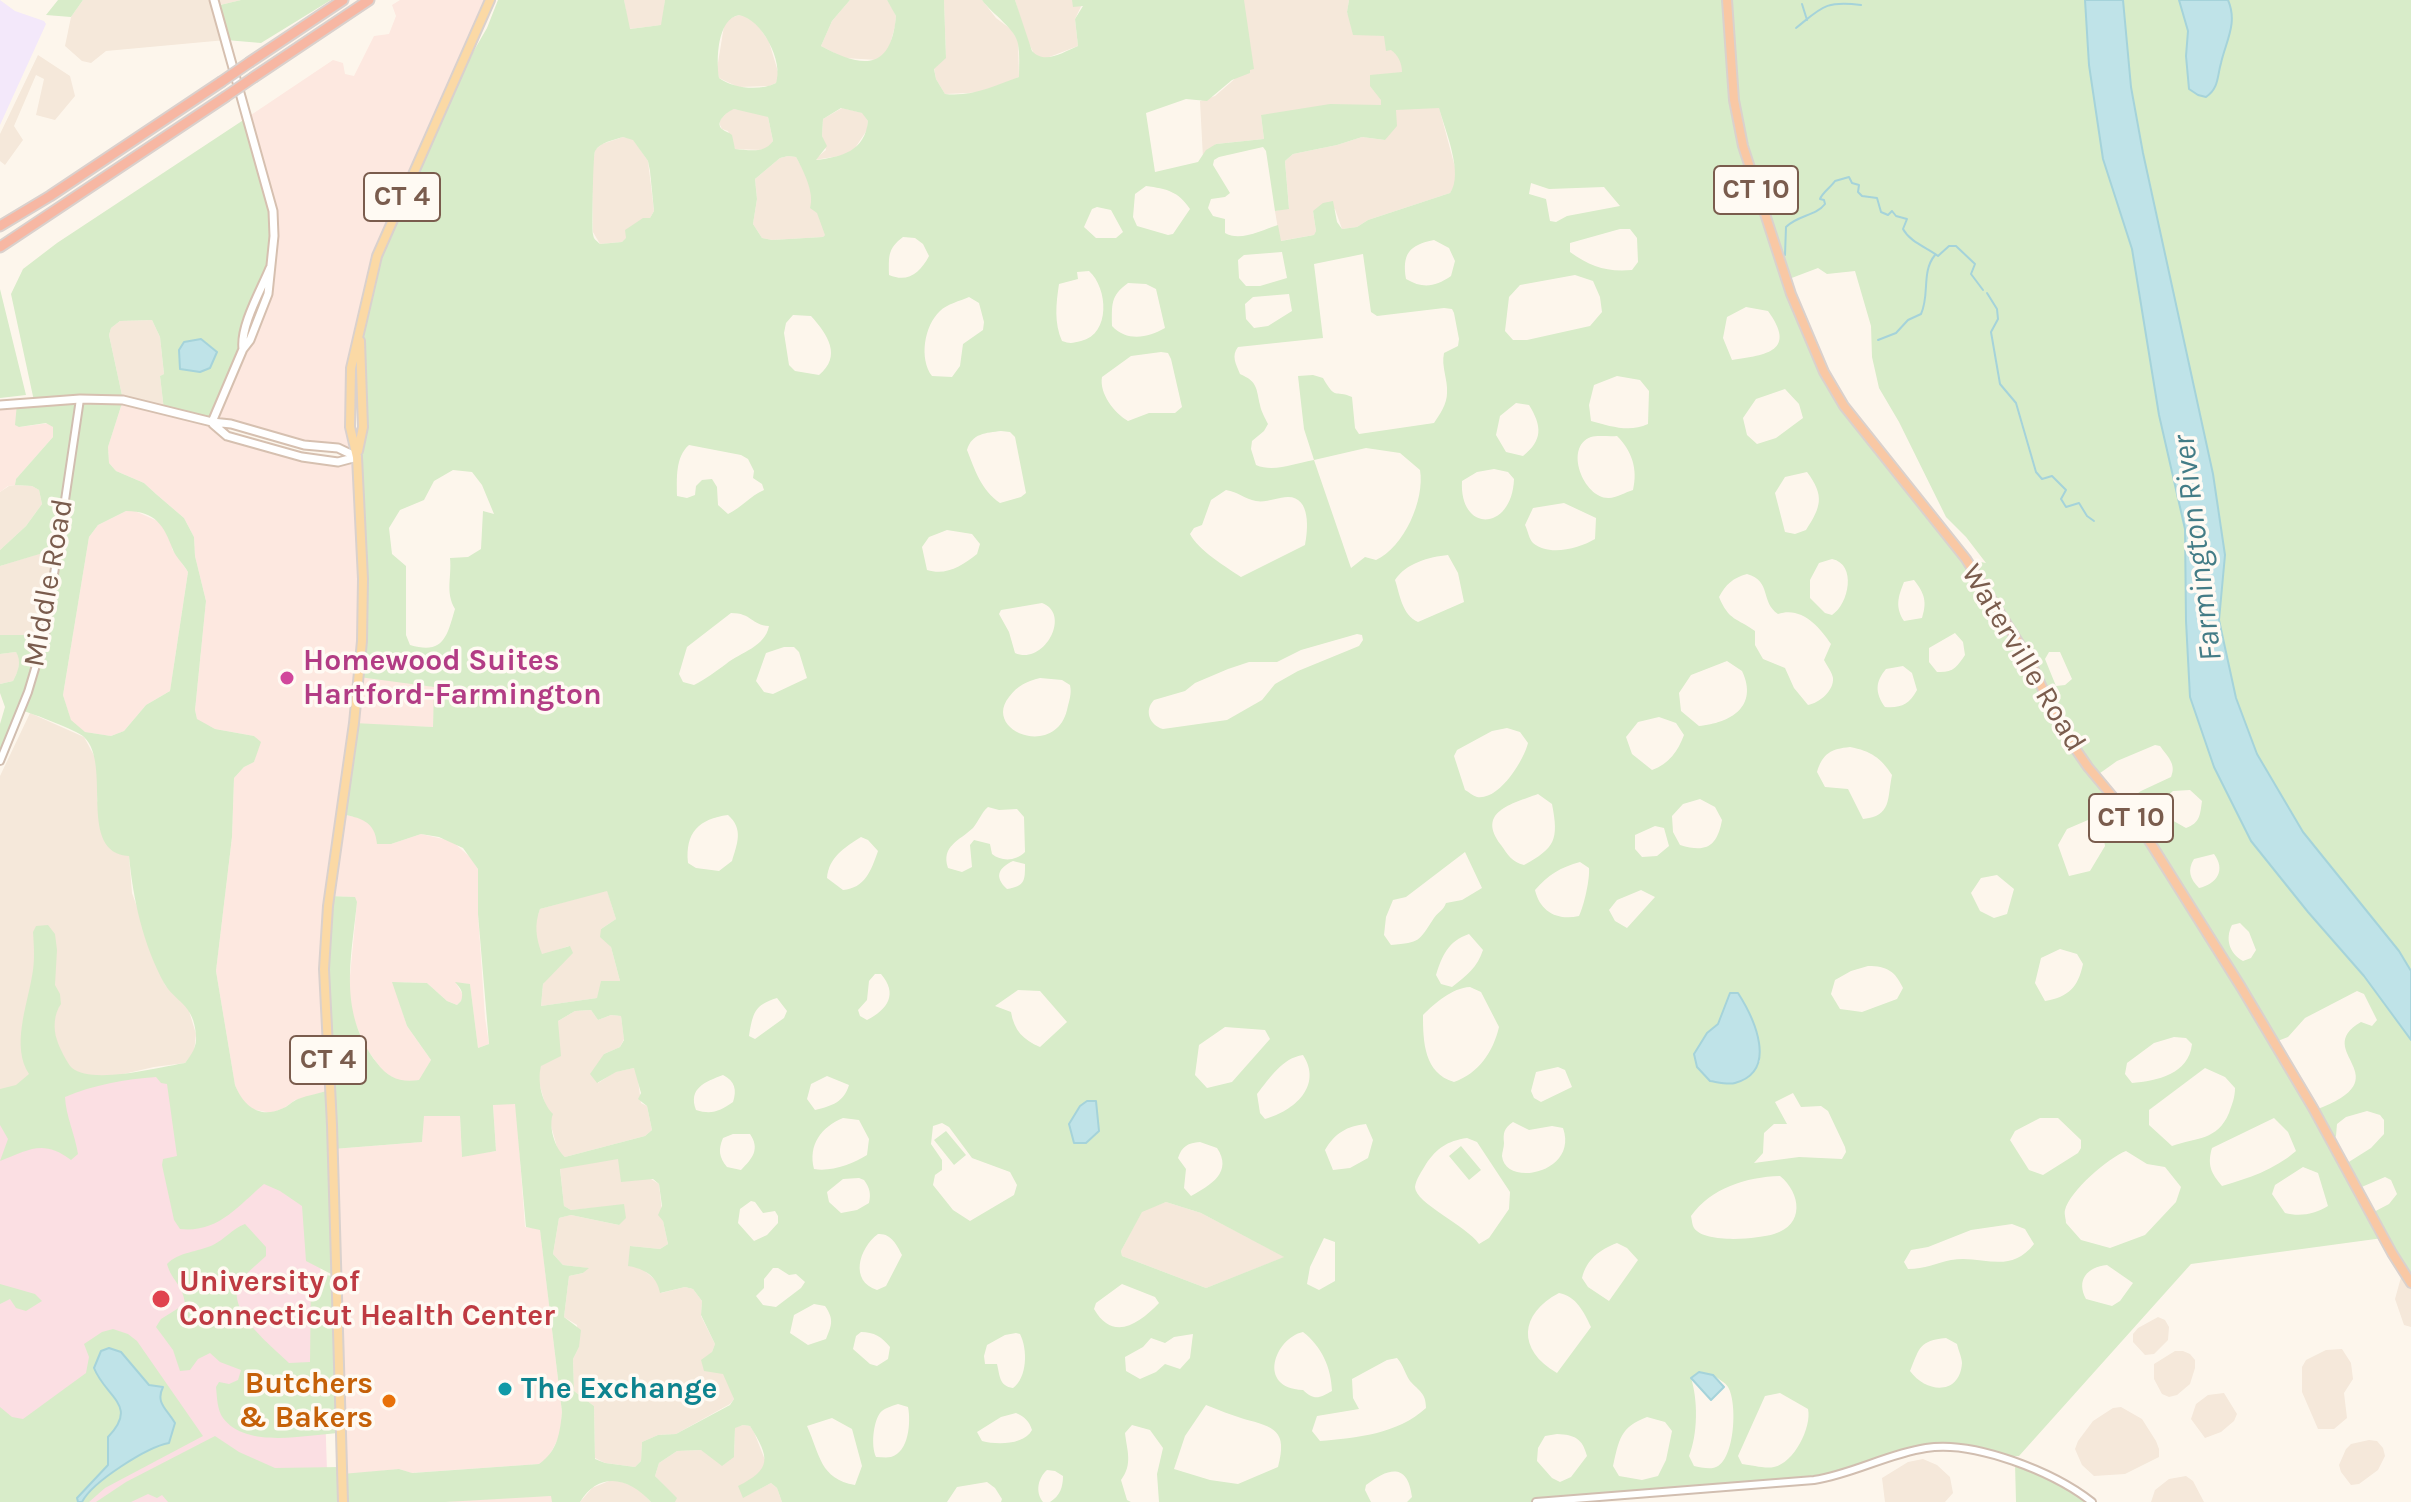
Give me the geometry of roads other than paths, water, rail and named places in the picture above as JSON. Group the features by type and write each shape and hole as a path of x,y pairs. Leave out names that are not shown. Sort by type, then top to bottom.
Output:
{"highway":[{"path":"4,224 343,0"},
{"path":"0,247 369,0"},
{"name":"Waterville Road","path":"1727,0 1734,100 1743,146 1791,294 1824,372 1844,406 1872,443 1966,559 2030,661 2059,725 2088,767 2148,839 2298,1082 2411,1283"}],"main road":[{"path":"212,422 268,294 274,236 270,197 214,0"},
{"name":"CT 4","path":"343,1502 335,1201 324,969 328,906 354,723 362,641 363,579 357,457 350,427 350,388 353,358 371,276 388,228 490,0"},
{"path":"0,405 80,399 123,400 231,424 304,445 338,448 357,457"},
{"path":"212,422 227,436 302,457 338,462 357,457"}],"street":[{"name":"Middle Road","path":"0,761 28,692 45,635 80,399"},
{"path":"1536,1502 1830,1478 1913,1451 1949,1447 1997,1457 2041,1473 2092,1502"}],"water":[{"name":"Farmington River","path":"2085,0 2123,0 2131,87 2143,153 2213,474 2225,555 2219,620 2236,698 2257,754 2303,832 2399,951 2411,971 2411,1040 2364,976 2251,841 2214,767 2190,697 2185,529 2159,415 2132,249 2103,159 2089,65"},
{"path":"2179,0 2228,0 2231,8 2230,32 2217,82 2206,97 2189,89 2186,56 2188,31"},
{"path":"201,339 217,352 210,368 200,372 180,369 179,350 184,342"},
{"path":"1730,993 1738,993 1750,1016 1756,1029 1760,1056 1748,1077 1729,1084 1710,1081 1697,1067 1694,1054 1707,1033 1718,1024"},
{"path":"1087,1101 1096,1101 1099,1131 1086,1143 1074,1143 1069,1124 1080,1106"},
{"path":"109,1348 121,1352 149,1385 163,1387 161,1402 175,1423 169,1443 121,1466 82,1502 78,1502 77,1498 108,1465 108,1437 121,1417 117,1402 94,1368 101,1351"},
{"path":"1699,1372 1713,1375 1724,1387 1711,1400 1691,1378"}],"waterway":[{"path":"1802,4 1807,20"},
{"path":"1796,28 1824,7 1861,5"},
{"path":"1785,255 1786,227 1821,208 1825,204 1820,199 1825,192 1835,181 1849,177 1852,183 1859,185 1858,192 1862,196 1877,198 1881,212 1888,215 1892,211 1896,216 1907,219 1903,229 1919,244 1938,256 1949,246 1956,246 1975,264 1971,274 1983,290"},
{"path":"1878,340 1896,333 1908,320 1921,314 1928,269 1935,255"},
{"path":"1987,293 1997,309 1998,319 1991,332 2000,384 2016,403 2036,472 2042,479 2052,476 2066,490 2061,499 2066,507 2079,503 2094,521"}],"place":[{"name":"Homewood Suites Hartford-Farmington","path":"287,678"},
{"name":"University of Connecticut Health Center","path":"161,1299"},
{"name":"The Exchange","path":"505,1389"},
{"name":"Butchers & Bakers","path":"389,1401"}]}
